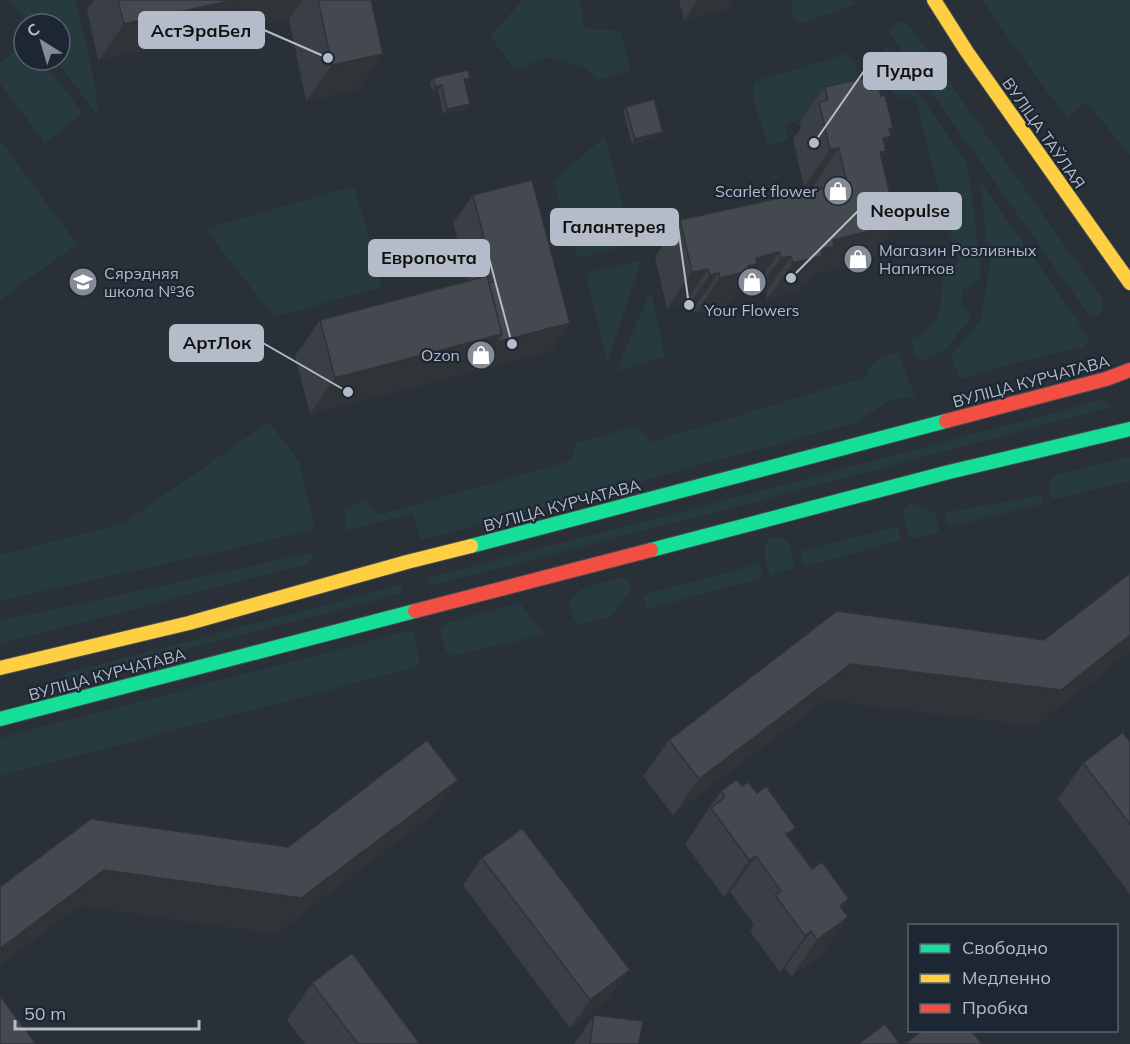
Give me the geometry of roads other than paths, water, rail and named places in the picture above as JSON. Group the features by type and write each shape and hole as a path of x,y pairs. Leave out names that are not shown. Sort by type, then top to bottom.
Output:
{"main road":[{"name":"ВУЛІЦА ТАЎЛАЯ","path":"934,0 1130,283"},
{"name":"ВУЛІЦА КУРЧАТАВА","path":"0,668 39,663 377,570 1106,380 1130,370"},
{"name":"ВУЛІЦА КУРЧАТАВА","path":"0,719 48,701 949,472 1130,429"}],"place":[{"name":"АстЭраБел","path":"328,58"},
{"name":"Пудра","path":"814,143"},
{"name":"Scarlet flower","path":"838,191"},
{"name":"Магазин Розливных Напитков","path":"858,259"},
{"name":"Neopulse","path":"791,278"},
{"name":"Сярэдняя школа №36","path":"83,282"},
{"name":"Your Flowers","path":"752,282"},
{"name":"Галантерея","path":"689,305"},
{"name":"Европочта","path":"512,344"},
{"name":"Ozon","path":"481,355"},
{"name":"АртЛок","path":"348,392"}]}
